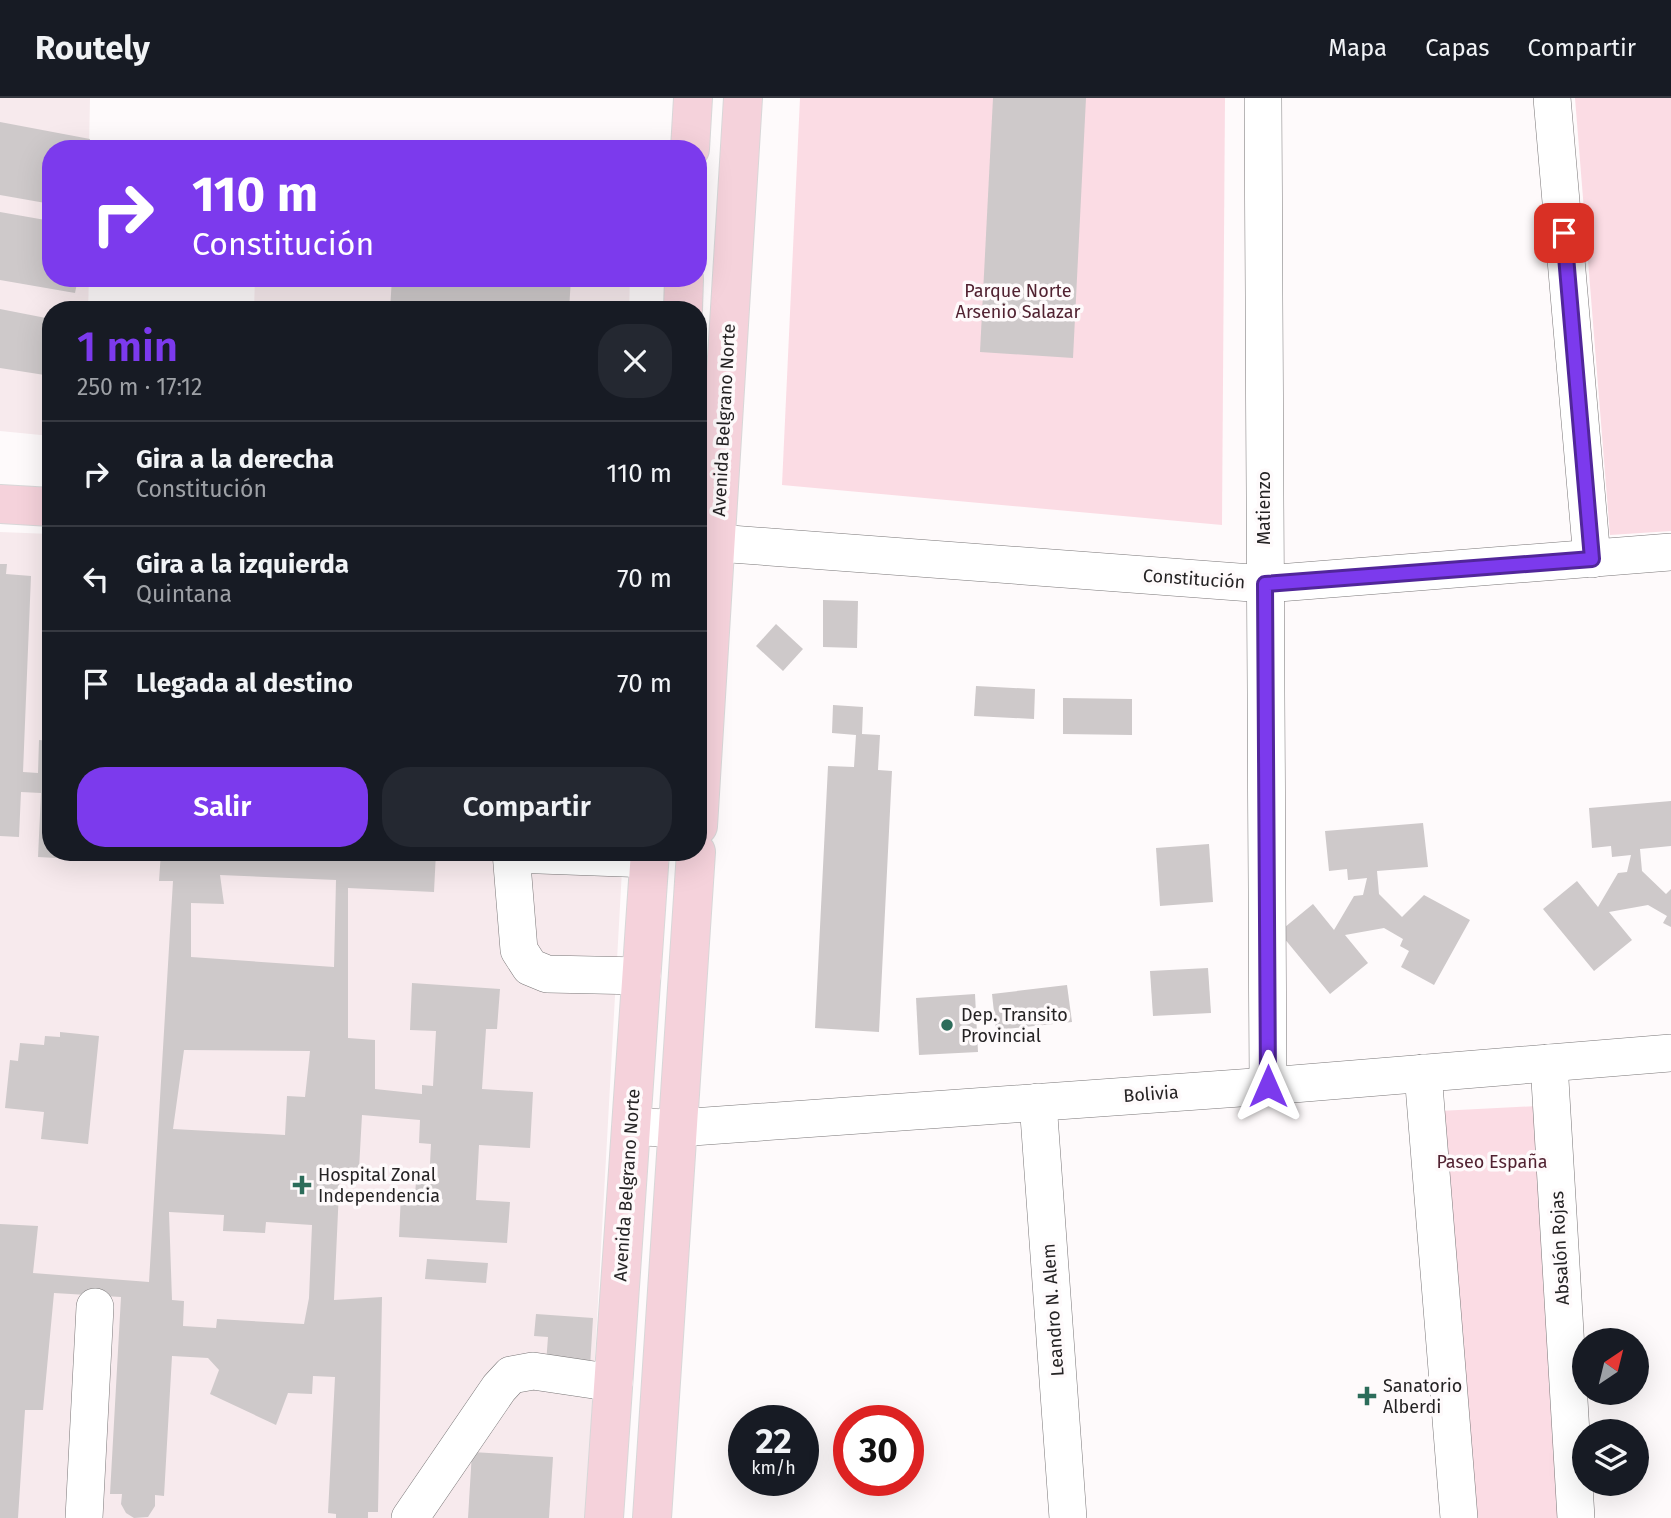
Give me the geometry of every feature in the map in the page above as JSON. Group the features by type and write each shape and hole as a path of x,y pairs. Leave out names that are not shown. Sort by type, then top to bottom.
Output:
{"main road":[{"path":"691,140 693,98"},
{"name":"Avenida Belgrano Norte","path":"707,570 743,98"},
{"path":"0,504 42,506"},
{"name":"Avenida Belgrano Norte","path":"604,1518 650,861"},
{"path":"652,1518 695,861"}],"street":[{"name":"Matienzo","path":"1263,98 1268,1086"},
{"path":"1552,98 1592,559"},
{"name":"Constitución","path":"708,542 1265,584 1671,552"},
{"path":"513,861 519,950 530,967 547,974 642,976"},
{"name":"Bolivia","path":"631,1127 678,1128 1268,1086 1671,1053"},
{"name":"Absalón Rojas","path":"1549,1063 1576,1518"},
{"path":"1423,1073 1459,1518"},
{"name":"Leandro N. Alem","path":"1038,1102 1068,1518"},
{"path":"85,1518 94,1307"},
{"path":"410,1518 499,1388 512,1375 533,1371 614,1383"}],"shaded area":[{"path":"0,98 90,98 89,140 42,140 42,287 89,287 88,301 42,301 42,435 0,431"},
{"path":"255,287 630,287 629,301 254,301"},
{"name":"Hospital Zonal Independencia","path":"0,532 42,534 42,861 622,861 586,1518 0,1518"}],"green space":[{"name":"Parque Norte Arsenio Salazar","path":"800,98 1225,98 1222,525 782,485"},
{"path":"1575,98 1671,98 1671,531 1610,535"},
{"name":"Paseo España","path":"1537,1106 1561,1518 1470,1518 1439,1111"}],"building":[{"path":"993,98 1086,98 1073,358 980,352"},
{"path":"0,122 90,139 42,140 42,202 0,195"},
{"path":"0,212 42,219 42,287 76,287 75,293 0,280"},
{"path":"391,287 570,287 570,301 391,301"},
{"path":"0,309 42,317 42,375 0,368"},
{"path":"0,564 7,564 6,574 31,576 23,772 38,773 39,740 42,740 42,857 38,857 41,793 21,792 19,837 0,836"},
{"path":"823,600 858,601 857,648 823,647"},
{"path":"776,624 803,649 783,671 756,646"},
{"path":"976,686 1035,689 1034,719 974,716"},
{"path":"1063,698 1132,699 1132,735 1063,734"},
{"path":"833,705 863,707 862,734 880,735 878,770 892,771 879,1032 815,1028 828,766 854,767 856,735 832,733"},
{"path":"1671,801 1671,846 1640,849 1642,871 1666,894 1671,889 1671,927 1663,923 1667,916 1648,905 1609,912 1632,940 1594,971 1543,909 1577,881 1598,907 1618,873 1627,872 1631,855 1612,857 1611,846 1592,848 1589,808"},
{"path":"1423,823 1428,867 1377,871 1379,894 1402,917 1424,895 1470,920 1434,985 1401,967 1409,951 1400,946 1403,939 1384,928 1345,935 1368,963 1330,994 1279,932 1313,904 1334,930 1354,896 1363,895 1367,878 1348,880 1347,869 1329,871 1325,831"},
{"path":"1209,844 1213,902 1160,906 1156,848"},
{"path":"160,861 436,861 434,892 348,888 348,1038 375,1040 375,1089 422,1094 422,1085 433,1086 436,1031 410,1030 412,983 500,989 497,1029 486,1029 482,1089 533,1092 530,1148 479,1145 476,1200 510,1202 507,1243 399,1237 401,1194 415,1195 416,1182 429,1183 431,1144 419,1143 420,1120 362,1115 359,1169 340,1168 334,1300 382,1297 378,1512 368,1512 368,1518 336,1518 336,1514 328,1513 335,1377 313,1376 312,1394 288,1393 276,1425 210,1394 219,1370 208,1358 172,1356 164,1496 155,1495 155,1506 148,1517 134,1518 126,1513 121,1504 122,1494 110,1494 121,1297 54,1293 43,1410 25,1410 18,1518 0,1518 0,1224 38,1226 33,1273 149,1282 173,881 159,881","holes":["220,875 336,880 334,967 191,957 191,903 224,904","184,1050 310,1051 305,1097 287,1096 285,1135 173,1129","169,1212 224,1215 223,1231 265,1233 266,1222 312,1225 309,1298 304,1324 217,1319 216,1328 183,1326 184,1301 172,1300"]},
{"path":"1208,968 1211,1013 1153,1016 1150,971"},
{"path":"1067,985 1072,1022 996,1030 992,994"},
{"name":"Dep. Transito Provincial","path":"975,994 978,1052 919,1055 916,998"},
{"path":"60,1032 99,1036 88,1144 41,1139 44,1112 5,1108 10,1060 18,1061 20,1043 44,1045 45,1036 60,1037"},
{"path":"427,1259 488,1263 486,1283 425,1279"},
{"path":"536,1314 593,1318 590,1367 546,1364 548,1337 534,1336"},
{"path":"472,1452 553,1457 549,1518 468,1518"}],"place":[{"name":"Dep. Transito Provincial","path":"947,1025"},
{"name":"Hospital Zonal Independencia","path":"302,1185"},
{"name":"Sanatorio Alberdi","path":"1367,1396"}],"route":[{"path":"1268,1086 1265,584 1592,559 1564,233"}]}
